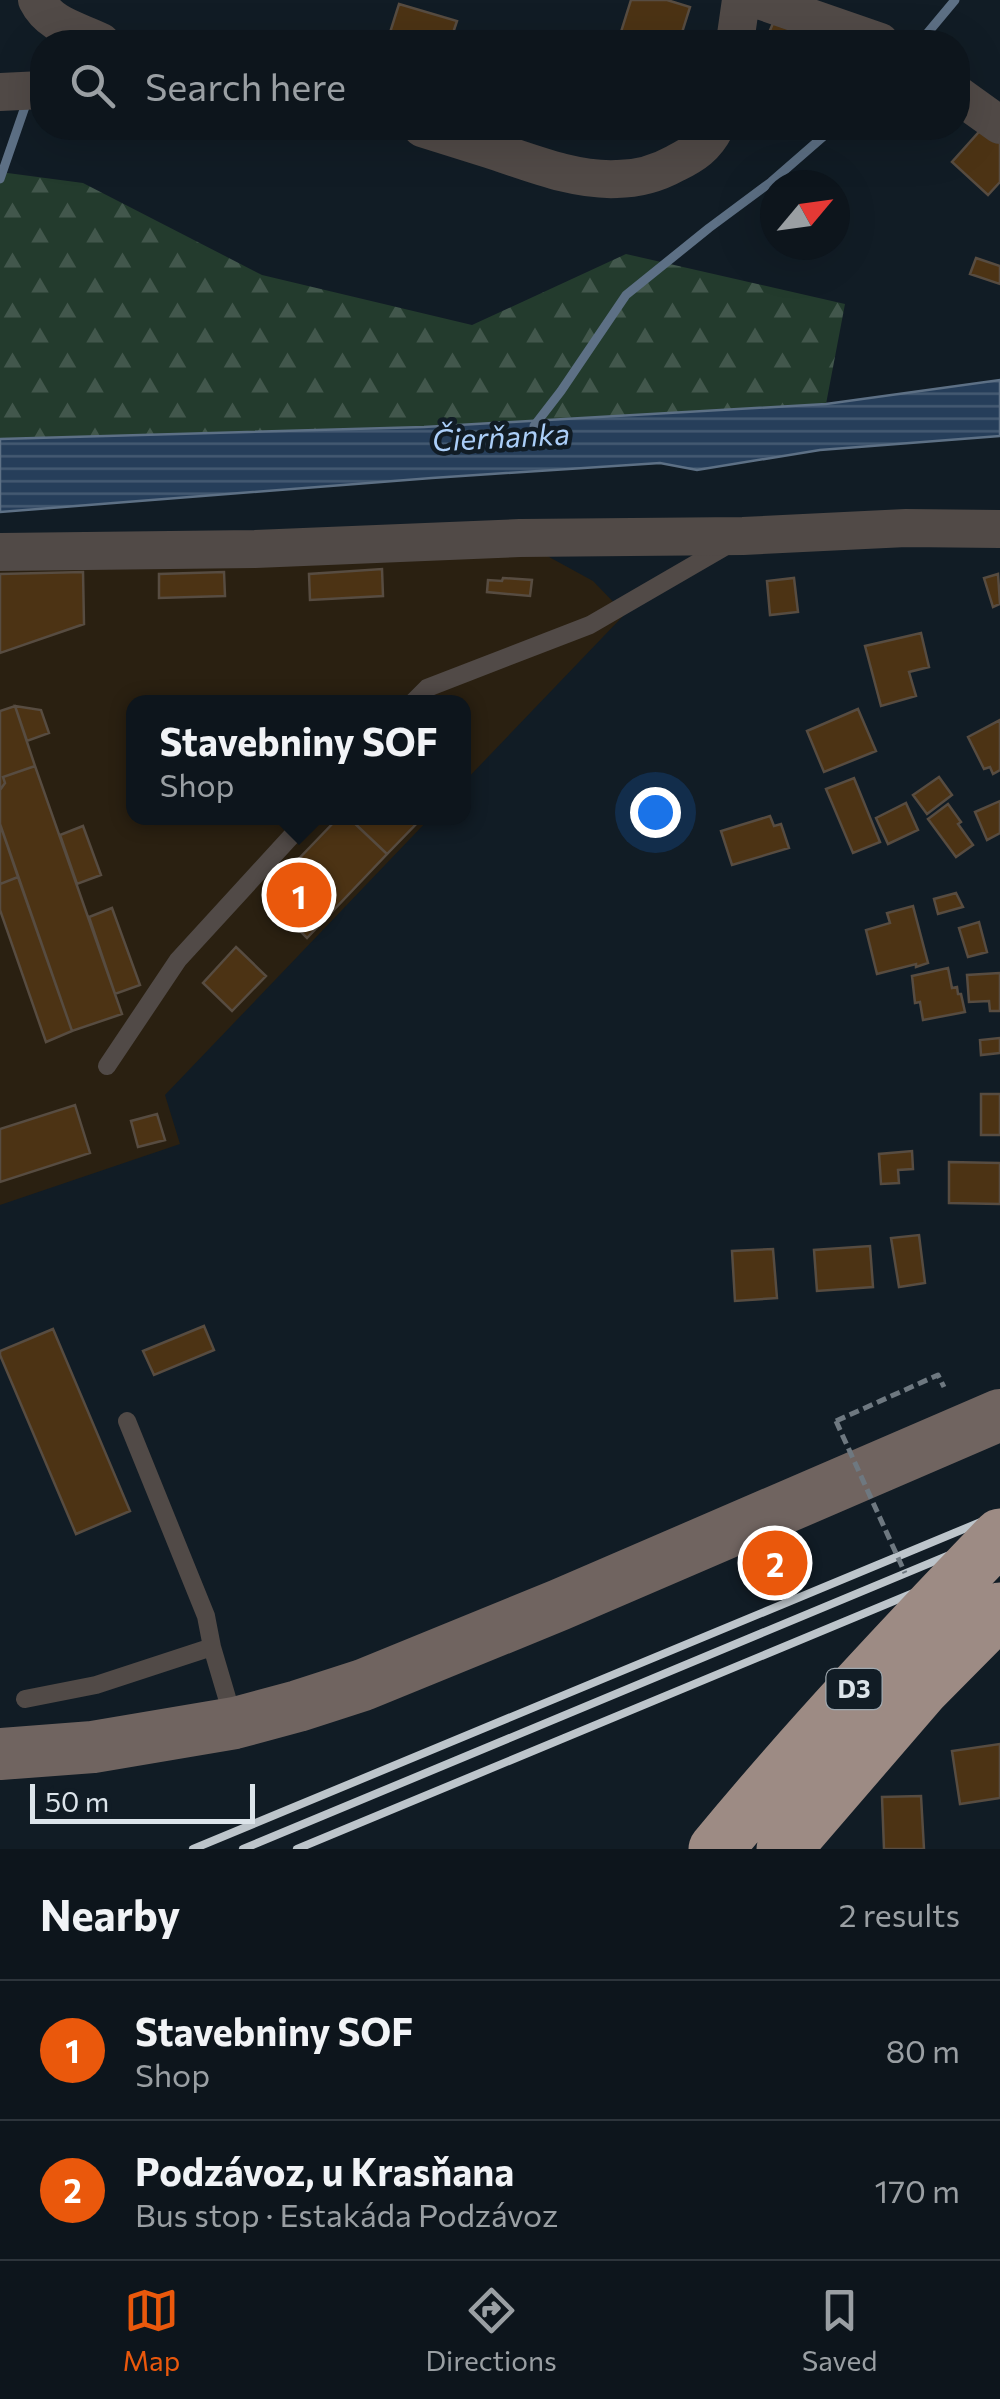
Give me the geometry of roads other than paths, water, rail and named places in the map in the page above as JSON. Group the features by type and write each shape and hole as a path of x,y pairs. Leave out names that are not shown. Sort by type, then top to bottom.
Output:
{"highway":[{"name":"D3","path":"716,1849 883,1657 1000,1536"},
{"name":"D3","path":"784,1849 921,1690 1000,1610"}],"street":[{"path":"37,0 42,10 71,30"},
{"path":"737,30 741,0"},
{"path":"760,0 846,30"},
{"path":"0,92 30,91"},
{"path":"970,104 1000,125"},
{"path":"460,140 550,168 616,180 666,168 691,156 708,140"},
{"path":"0,552 743,536 906,528 1000,529"},
{"path":"0,1754 93,1747 235,1723 381,1678 1000,1414"}],"lane":[{"path":"420,695 427,688 590,625 743,536"},
{"path":"107,1066 178,960 302,825"},
{"path":"128,1421 206,1616 235,1723"},
{"path":"25,1700 96,1686 212,1647"}],"water":[{"name":"Čierňanka","path":"1000,380 1000,436 820,450 697,470 660,463 0,512 0,439 424,427 826,404"}],"waterway":[{"path":"930,30 955,0"},
{"path":"0,179 27,101"},
{"name":"Čierňanka","path":"534,426 626,295 819,140"}],"railway":[{"path":"193,1849 1000,1514"},
{"path":"243,1849 1000,1534"},
{"path":"297,1849 1000,1557"}],"place":[{"name":"Stavebniny SOF","path":"299,895"},
{"name":"Podzávoz, u Krasňana","path":"775,1563"}]}
